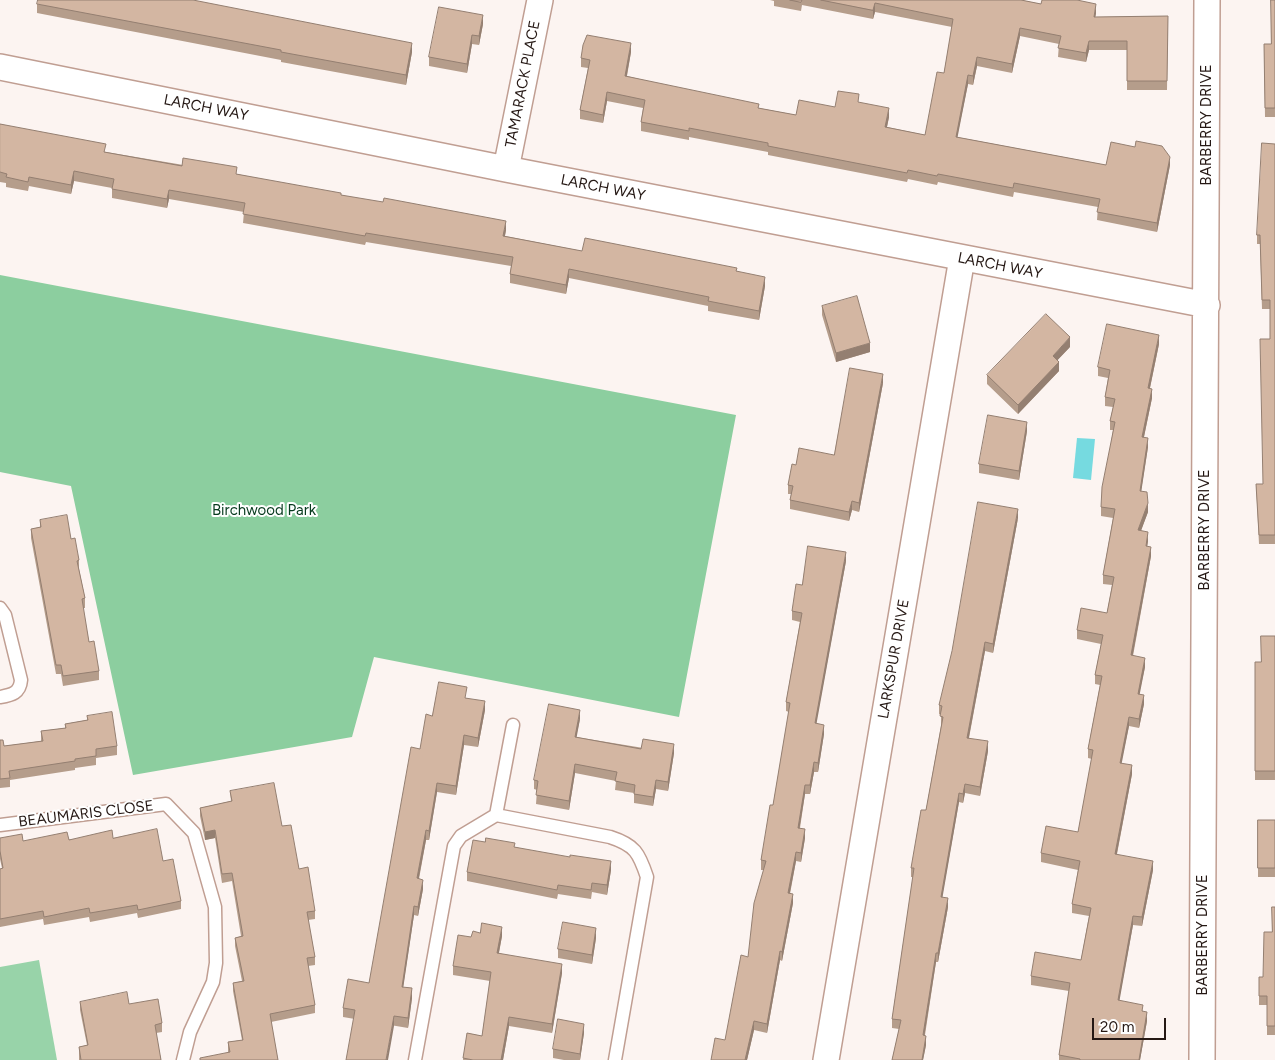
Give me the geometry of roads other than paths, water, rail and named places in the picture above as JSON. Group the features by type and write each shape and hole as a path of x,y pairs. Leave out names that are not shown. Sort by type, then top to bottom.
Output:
{"street":[{"name":"TAMARACK PLACE","path":"506,169 540,0"},
{"name":"BARBERRY DRIVE","path":"1202,1060 1207,0"},
{"name":"LARCH WAY","path":"0,67 506,169 1207,305"},
{"name":"LARKSPUR DRIVE","path":"826,1060 962,258"}],"lane":[{"path":"0,608 5,615 21,680 21,688 17,692 0,697"},
{"path":"496,815 513,725"},
{"name":"BEAUMARIS CLOSE","path":"0,824 166,804 194,833 215,907 216,963 213,982 190,1032 184,1060"},
{"path":"415,1060 454,846 461,836 496,815 610,837 624,841 637,851 647,877 615,1060"}],"water":[{"path":"1077,438 1095,439 1091,480 1073,478"}],"park label":[{"name":"Birchwood Park","path":"264,511"}]}
